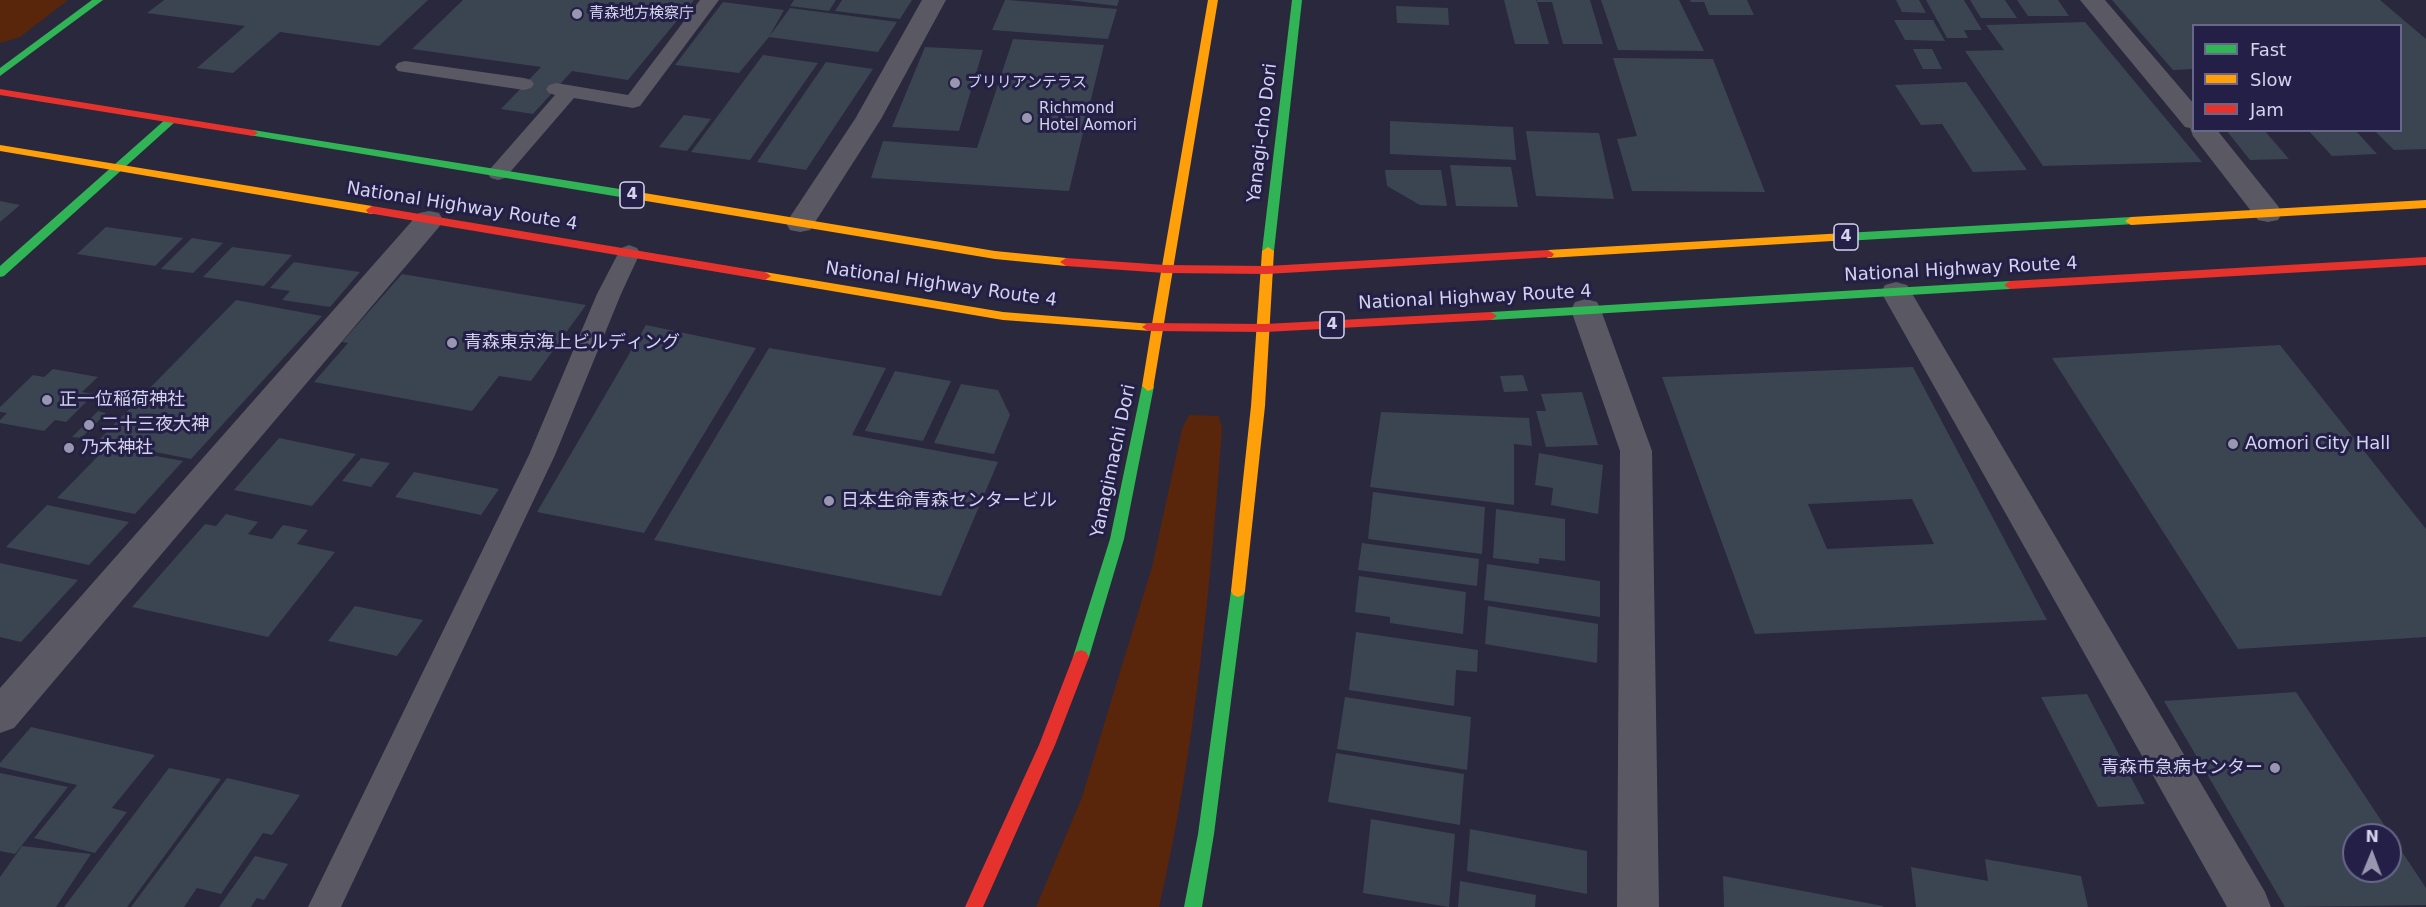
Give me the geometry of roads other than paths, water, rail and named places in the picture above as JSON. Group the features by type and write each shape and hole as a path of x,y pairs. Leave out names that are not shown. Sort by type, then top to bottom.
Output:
{"main road":[{"path":"0,73 98,0"},
{"name":"Yanagimachi Dori","path":"974,907 1049,742 1073,680 1106,580 1130,486 1159,328 1213,0"},
{"name":"Yanagi-cho Dori","path":"1267,270 1271,214 1297,0"},
{"name":"National Highway Route 4","path":"0,92 995,255 1097,266 1167,270 1267,270 2426,204"},
{"path":"0,273 171,120"},
{"name":"National Highway Route 4","path":"0,148 1003,316 1159,328 1264,328 2426,261"},
{"path":"1193,907 1208,823 1233,638 1264,328 1267,270"}],"street":[{"path":"800,223 868,118 934,0"},
{"path":"2092,0 2192,120"},
{"path":"2204,132 2268,213"},
{"path":"0,716 429,220"},
{"path":"1896,292 2250,907"},
{"path":"1586,310 1636,451 1638,907"}],"lane":[{"path":"498,173 562,90 633,102 710,0"},
{"path":"405,67 524,84"},
{"path":"324,907 542,455 609,294 629,253"}],"place":[{"name":"青森地方検察庁","path":"577,14"},
{"name":"ブリリアンテラス","path":"955,83"},
{"name":"Richmond Hotel Aomori","path":"1027,118"},
{"name":"青森東京海上ビルディング","path":"452,343"},
{"name":"正一位稲荷神社","path":"47,400"},
{"name":"二十三夜大神","path":"89,425"},
{"name":"Aomori City Hall","path":"2233,444"},
{"name":"乃木神社","path":"69,448"},
{"name":"日本生命青森センタービル","path":"829,501"},
{"name":"青森市急病センター","path":"2275,768"}]}
